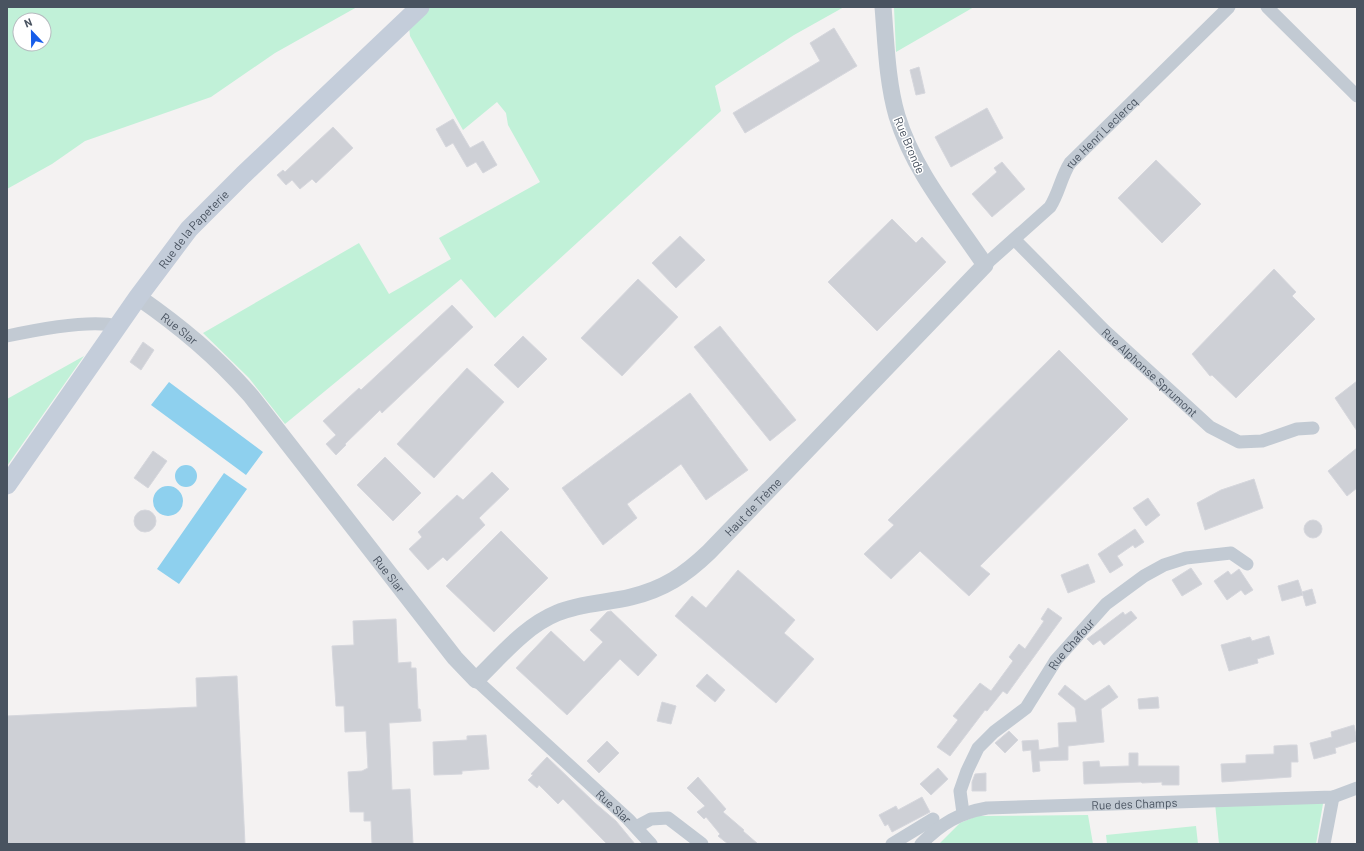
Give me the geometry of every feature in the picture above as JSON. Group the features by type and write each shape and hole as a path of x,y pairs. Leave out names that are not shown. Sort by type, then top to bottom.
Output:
{"main road":[{"name":"Rue de la Papeterie","path":"7,486 169,253 214,202 420,7"}],"street":[{"name":"Rue Bronde","path":"883,7 887,61 897,116 922,174 985,265"},
{"name":"rue Henri Leclercq","path":"985,265 1050,207 1057,197 1063,173 1070,163 1229,7"},
{"path":"1267,7 1357,96"},
{"name":"Rue Alphonse Sprumont","path":"1014,240 1104,330 1210,427 1239,442 1262,441 1297,429 1313,428"},
{"name":"Haut de Trème","path":"476,680 531,627 557,613 583,605 631,597 661,588 688,572 985,265"},
{"name":"Rue Slar","path":"138,297 176,324 224,365 450,652 476,680 636,826 651,844"},
{"path":"7,336 60,327 107,323 117,326"},
{"name":"Rue Chafour","path":"963,813 960,791 967,771 978,748 994,732 1026,708 1056,660 1106,604 1144,576 1164,564 1186,558 1231,553 1247,564"},
{"name":"Rue des Champs","path":"921,844 950,820 963,813 987,808 1036,805 1333,797 1357,788"},
{"path":"1324,844 1333,797"},
{"path":"636,826 651,819 668,818 702,844"},
{"path":"892,844 933,819"}],"green space":[{"path":"7,7 357,7 275,53 211,97 85,141 52,164 7,189"},
{"path":"430,7 844,7 794,35 715,86 721,111 495,318 461,279 285,424 249,378 203,333 359,243 389,294 451,259 439,238 540,182 508,125 506,113 497,102 463,130 410,36 409,27"},
{"path":"894,7 974,7 896,52"},
{"path":"84,356 7,466 7,399"},
{"path":"1324,798 1316,844 1219,844 1215,803"},
{"path":"1088,815 1093,844 939,844 960,823 977,816"},
{"path":"1196,826 1198,844 1107,844 1106,835"}],"water":[{"path":"169,382 263,452 246,475 151,405"},
{"path":"186,465 194,468 197,476 194,484 186,487 178,484 175,476 178,468"},
{"path":"224,473 247,489 179,584 157,569"},
{"path":"168,486 174,487 182,495 182,507 174,515 168,516 162,515 154,507 153,501 154,495 162,487"}],"building":[{"path":"834,28 857,66 745,133 733,113 820,61 810,43"},
{"path":"919,67 925,93 916,95 910,70"},
{"path":"987,108 1003,138 951,167 935,137"},
{"path":"453,119 470,148 483,141 497,165 483,173 476,162 467,167 453,143 446,147 436,129"},
{"path":"333,127 353,148 316,183 312,179 300,189 292,180 286,185 277,175 283,170 285,172"},
{"path":"1156,160 1201,204 1162,243 1118,198"},
{"path":"1002,162 1025,189 992,217 972,194 997,172 994,168"},
{"path":"892,219 916,243 922,237 946,262 877,331 828,282"},
{"path":"680,236 705,260 676,288 652,263"},
{"path":"1274,269 1296,292 1292,296 1315,319 1236,398 1212,375 1210,376 1192,354"},
{"path":"638,279 678,317 622,376 581,338"},
{"path":"452,305 473,327 382,413 380,410 345,444 346,445 336,455 326,444 336,435 323,421 359,388 361,390"},
{"path":"720,326 796,420 770,441 694,347"},
{"path":"523,336 547,359 518,388 494,365"},
{"path":"143,342 154,350 141,370 130,362"},
{"path":"1059,350 1128,419 980,566 990,574 969,596 920,551 891,579 864,554 894,525 888,520"},
{"path":"467,368 504,402 434,478 397,444"},
{"path":"1357,381 1357,431 1335,398"},
{"path":"690,393 748,470 706,500 681,464 627,504 637,518 603,545 562,488"},
{"path":"1357,448 1357,488 1347,496 1328,471"},
{"path":"153,451 167,461 148,488 134,478"},
{"path":"385,457 421,493 393,521 357,485"},
{"path":"492,472 509,489 479,518 485,525 447,561 443,557 428,570 409,549 422,537 418,532 457,495 463,500"},
{"path":"1254,479 1263,508 1205,530 1197,503 1221,490"},
{"path":"1148,498 1160,515 1146,526 1133,508"},
{"path":"145,510 153,513 156,521 153,529 145,532 137,529 134,521 137,513"},
{"path":"1313,520 1319,523 1322,529 1319,535 1313,538 1307,535 1304,529 1307,523"},
{"path":"1135,529 1144,542 1135,548 1133,545 1117,556 1123,565 1110,573 1098,554"},
{"path":"501,531 548,578 494,632 446,586"},
{"path":"1088,564 1095,582 1068,593 1061,575"},
{"path":"1191,568 1202,584 1182,596 1172,580"},
{"path":"1239,569 1253,590 1245,595 1241,590 1227,600 1214,581 1228,571 1231,575"},
{"path":"738,570 795,620 784,633 814,659 776,703 675,616 692,596 706,608"},
{"path":"1298,580 1303,595 1282,601 1278,586"},
{"path":"1312,589 1316,603 1306,606 1302,592"},
{"path":"1048,608 1062,618 1007,694 1003,691 987,711 985,710 950,756 937,747 958,720 953,716 980,683 991,691 1013,661 1009,657 1019,644 1025,649 1044,621 1041,619"},
{"path":"611,611 657,655 638,676 620,659 567,715 516,668 551,631 584,662 603,642 590,630 607,612"},
{"path":"1131,611 1137,618 1104,645 1100,640 1093,645 1087,639 1123,612 1125,615"},
{"path":"396,619 398,663 411,662 411,668 416,668 418,709 420,709 421,721 389,723 392,790 410,789 413,844 372,844 371,821 364,821 364,812 350,812 348,772 362,771 368,768 366,731 345,732 344,706 336,706 332,646 354,645 353,621"},
{"path":"1269,636 1274,654 1257,659 1258,663 1229,671 1221,645 1250,637 1252,641"},
{"path":"707,674 725,690 715,702 696,686"},
{"path":"237,676 245,844 7,844 7,716 197,707 196,678"},
{"path":"1065,685 1085,701 1109,685 1118,697 1101,709 1104,742 1068,746 1068,760 1039,761 1040,771 1033,772 1031,750 1023,751 1022,741 1038,740 1039,750 1059,747 1058,723 1077,722 1075,708 1058,694"},
{"path":"1158,697 1159,708 1139,709 1138,699"},
{"path":"662,702 676,706 671,724 657,721"},
{"path":"1354,725 1357,741 1335,748 1336,753 1314,759 1310,743 1332,737 1331,732"},
{"path":"1009,731 1018,740 1005,753 995,743"},
{"path":"486,735 489,769 462,771 462,774 434,775 433,742 467,740 467,736"},
{"path":"607,741 619,753 599,773 587,761"},
{"path":"1297,745 1298,762 1291,762 1291,777 1222,782 1221,764 1246,763 1246,755 1274,754 1274,746"},
{"path":"1129,753 1138,753 1138,766 1179,766 1179,785 1162,785 1162,782 1084,784 1083,762 1099,761 1100,767 1129,766"},
{"path":"547,757 616,821 635,844 607,844 563,799 558,804 539,785 537,788 528,780 533,775 531,774"},
{"path":"938,768 948,779 931,795 920,784"},
{"path":"986,773 986,791 972,791 972,782 975,774"},
{"path":"698,777 726,809 723,812 758,844 728,844 718,836 720,834 706,817 704,819 697,812 705,806 687,788"},
{"path":"922,797 930,812 892,832 888,824 885,826 879,815 896,806 898,810"}]}
